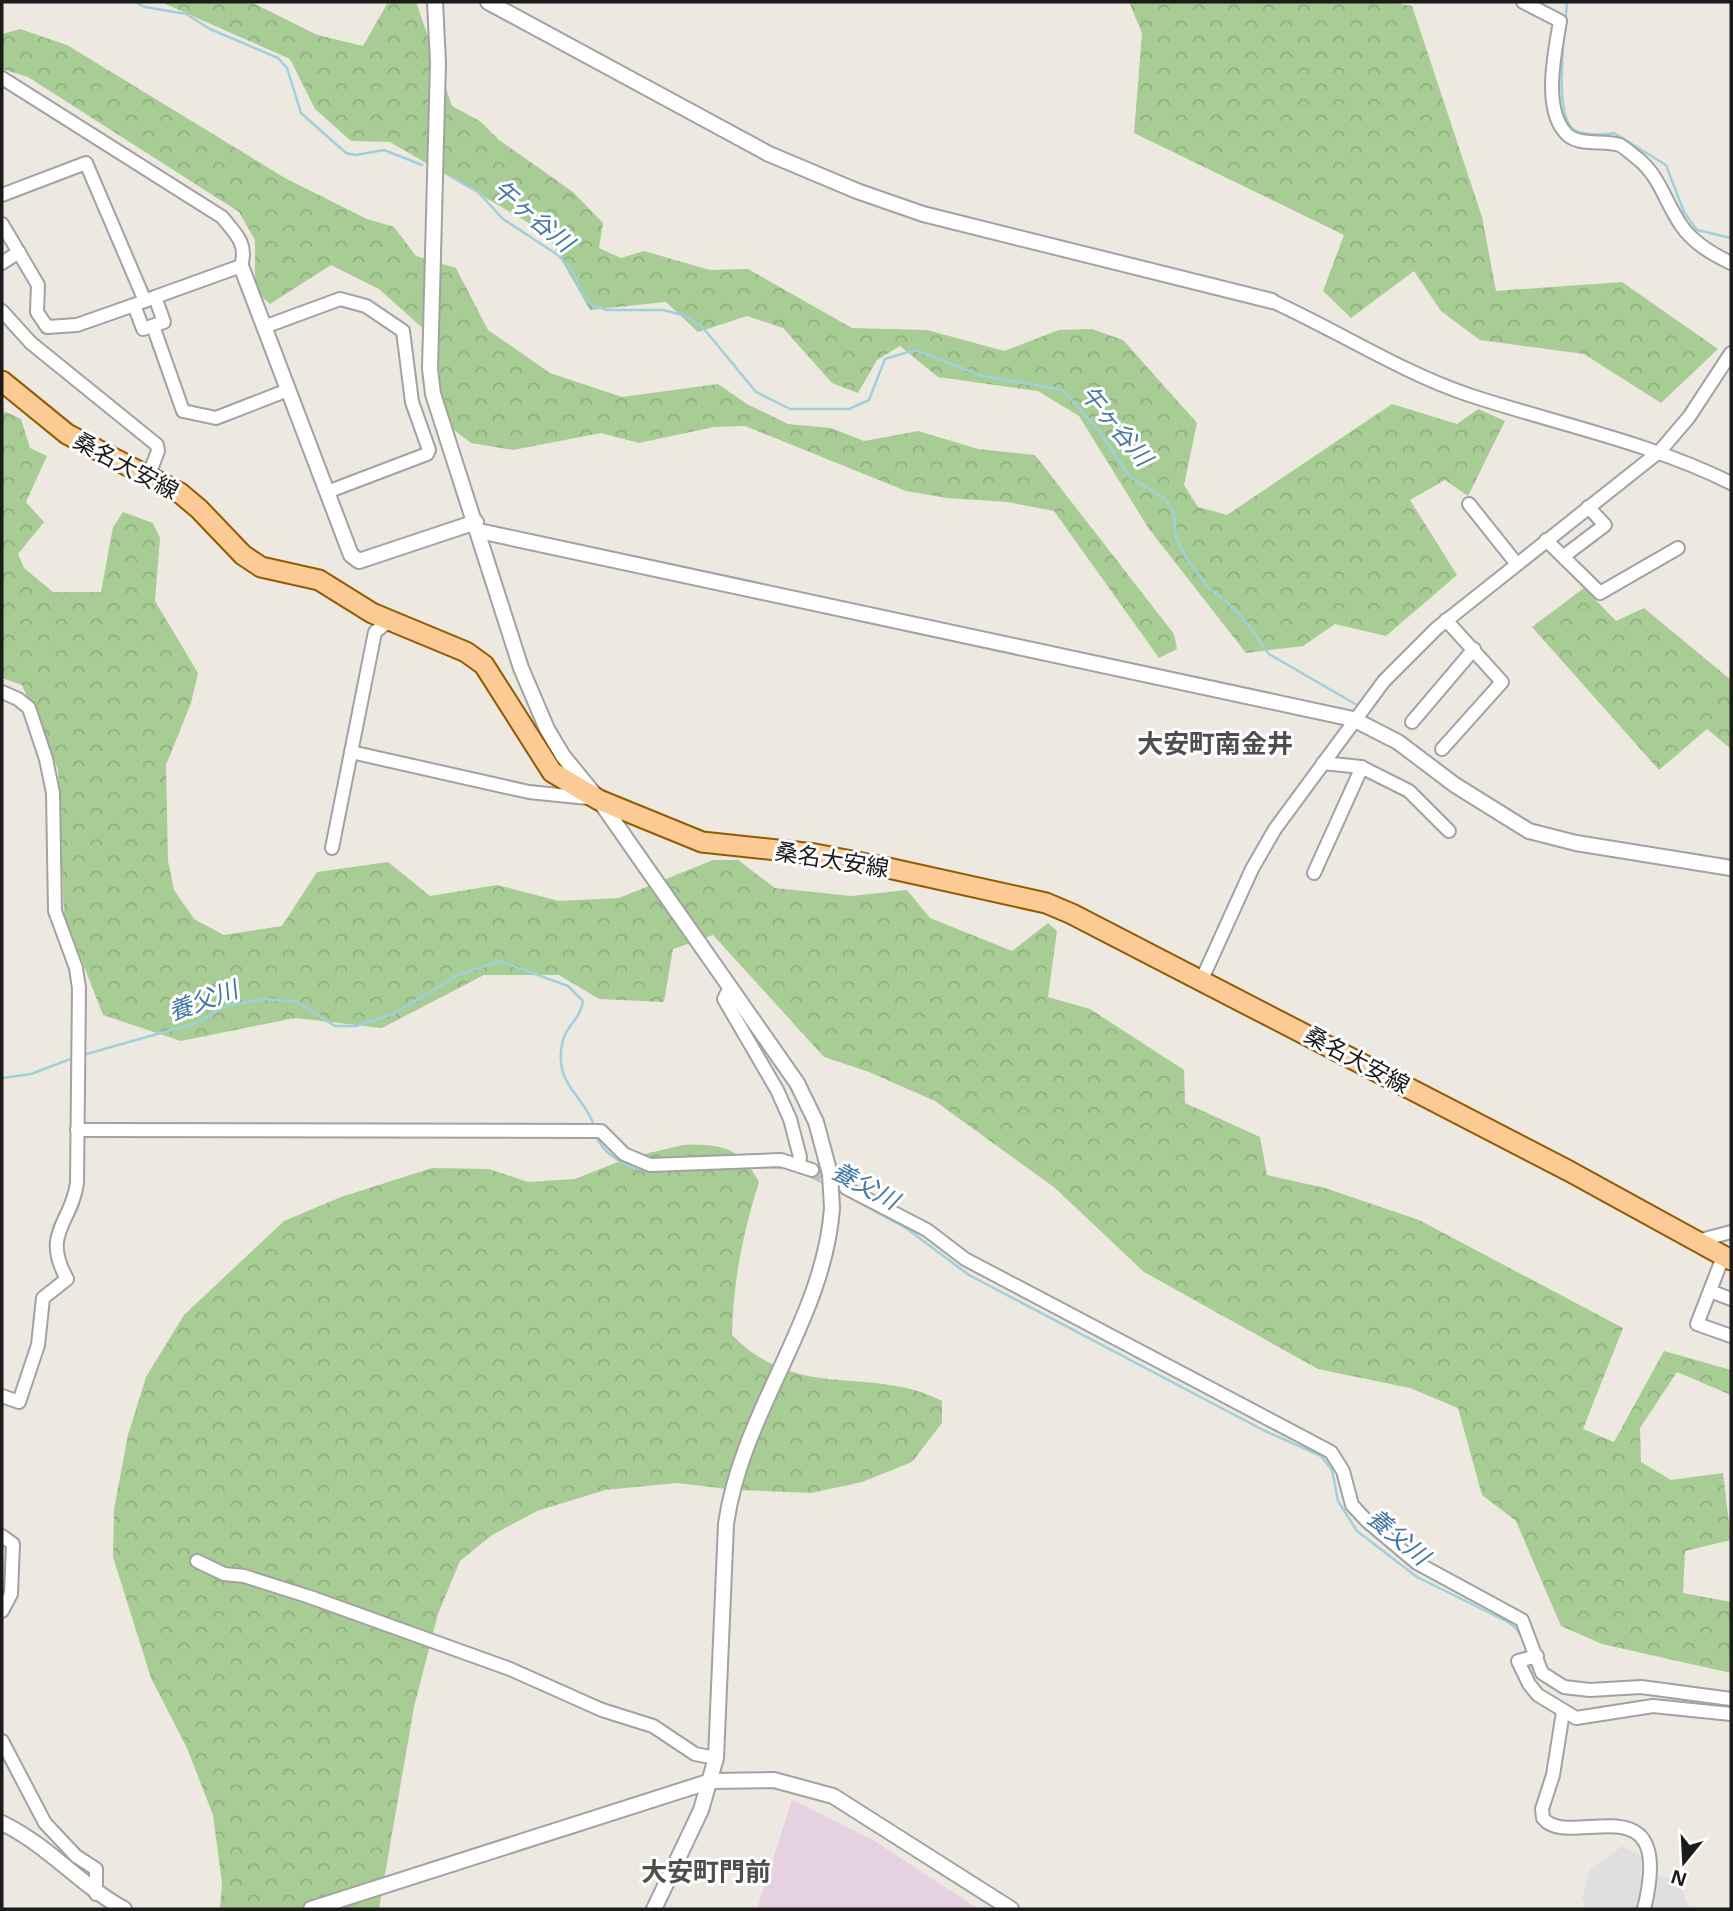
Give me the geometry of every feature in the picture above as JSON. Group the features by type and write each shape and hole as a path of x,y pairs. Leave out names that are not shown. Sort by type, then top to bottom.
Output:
{"main road":[{"name":"桑名大安線","path":"2,381 67,434 180,493 243,555 261,567 319,580 388,621 466,652 484,665 552,772 599,800 702,842 815,854 1046,904 1202,979 1569,1171 1727,1259"}],"street":[{"path":"435,2 438,63 430,369 433,394 521,668 547,729 563,755 599,800 797,1083 811,1110 828,1160 832,1194 830,1238 819,1275 749,1436 730,1492 726,1524 716,1758 711,1780 691,1834 654,1909"},
{"path":"488,2 769,154 857,191 923,214 1272,301 1416,373 1467,394 1660,451 1731,483"},
{"path":"1523,2 1560,21 1551,78 1558,120 1563,131 1571,138 1620,145 1636,157 1655,175 1680,224 1690,236 1731,263"},
{"path":"2,78 222,217 243,243 245,254 241,267 351,555 359,561 477,526 1353,719 1398,742 1455,785 1528,831 1576,844 1731,868"},
{"path":"2,195 86,163 145,301 164,322 143,330 145,301"},
{"path":"2,223 38,285 37,312 47,327 78,326 241,267"},
{"path":"2,263 19,252"},
{"path":"264,327 340,299 366,306 403,331 412,402 429,450 427,454 327,492"},
{"path":"2,311 40,351 157,445 158,451 148,477"},
{"path":"153,326 183,411 216,418 288,390"},
{"path":"1202,979 1263,849 1353,719 1404,658 1516,563 1660,451 1689,417 1731,353"},
{"path":"1469,504 1516,563"},
{"path":"1564,556 1605,525 1588,507"},
{"path":"1546,540 1600,593 1678,548"},
{"path":"1442,749 1502,682 1446,620"},
{"path":"332,848 375,632 388,621"},
{"path":"1412,722 1474,649"},
{"path":"2,692 18,699 29,708 46,759 53,793 53,899 57,919 78,977 76,1195 62,1220 57,1240 59,1259 67,1279 43,1298 38,1345 19,1402 2,1396"},
{"path":"351,752 529,792 599,800"},
{"path":"1324,763 1362,767 1409,791 1449,831"},
{"path":"1314,873 1362,767"},
{"path":"733,991 724,999 786,1108 800,1157 799,1164"},
{"path":"77,1130 601,1131 624,1154 650,1165 781,1160 812,1170"},
{"path":"846,1188 927,1230 965,1259 1331,1452 1343,1471 1352,1505 1367,1521 1416,1563 1522,1620 1542,1673 1564,1687 1576,1690 1641,1687 1731,1699"},
{"path":"1693,1242 1731,1232"},
{"path":"1727,1259 1697,1324 1731,1336"},
{"path":"1710,1291 1731,1299"},
{"path":"2,1536 13,1544 11,1594 2,1611"},
{"path":"197,1561 224,1574 243,1576 310,1597 498,1664 602,1710 653,1726 695,1754 716,1758"},
{"path":"1535,1657 1520,1660 1521,1670 1533,1690 1563,1712 1581,1719 1631,1708 1662,1706 1731,1714"},
{"path":"1563,1712 1553,1775 1542,1809 1542,1818 1555,1826 1618,1826 1638,1836 1649,1851 1652,1865 1644,1909"},
{"path":"2,1741 44,1823 76,1856 89,1861 96,1869 97,1909"},
{"path":"311,1909 711,1780 774,1780 832,1796 1011,1909"},
{"path":"2,1823 30,1838 96,1894 124,1909"}],"shaded area":[{"path":"792,1800 871,1839 979,1909 757,1909"},
{"path":"1622,1846 1643,1857 1640,1875 1676,1878 1690,1909 1586,1909 1582,1898 1590,1870"}],"green space":[{"path":"161,2 251,2 317,35 363,46 388,2 416,2 452,106 480,121 499,140 573,192 603,223 599,248 621,258 644,251 710,270 748,269 852,328 927,330 1004,351 1059,330 1092,329 1123,340 1197,423 1184,485 1198,507 1227,515 1392,404 1457,424 1478,409 1505,421 1468,496 1445,480 1410,500 1457,575 1386,636 1335,624 1303,646 1246,653 1149,529 1079,416 1038,391 938,377 900,346 877,360 858,393 832,383 783,328 747,316 698,332 666,302 590,310 546,233 390,142 351,141 315,109 290,59"},
{"path":"1129,2 1390,2 1412,6 1482,217 1496,291 1622,282 1718,349 1661,403 1584,354 1480,340 1441,311 1414,271 1351,318 1323,291 1344,235 1134,133 1142,33"},
{"path":"20,29 67,45 285,178 367,219 394,227 416,256 456,268 488,330 550,373 622,397 718,384 747,404 788,424 831,428 864,441 918,431 978,449 1035,455 1174,634 1177,649 1159,658 1054,511 1007,502 947,498 906,491 745,426 714,427 639,443 601,433 513,450 471,443 441,420 438,342 379,289 331,265 270,304 255,290 255,240 239,212 28,77 2,69 2,34"},
{"path":"6,412 21,419 30,448 47,456 26,502 44,522 18,554 24,568 53,592 101,592 113,527 123,512 153,523 160,538 155,601 198,673 191,703 166,765 168,861 174,890 194,919 224,935 282,926 317,872 388,862 430,896 497,885 559,901 619,898 713,860 738,860 775,888 851,896 907,890 930,918 1012,951 1048,923 1057,931 1048,997 1090,1009 1184,1070 1185,1103 1260,1137 1267,1175 1325,1188 1419,1220 1623,1328 1583,1429 1614,1442 1664,1351 1731,1370 1731,1395 1677,1372 1640,1428 1641,1462 1671,1480 1723,1473 1731,1540 1685,1551 1683,1593 1731,1602 1731,1673 1602,1644 1561,1626 1516,1521 1482,1495 1458,1408 1410,1388 1318,1369 1144,1272 1055,1188 935,1101 869,1072 824,1057 713,935 673,949 664,1002 599,999 559,975 484,975 382,1028 295,1018 181,1041 103,1015 64,915 58,770 22,685 2,678 2,413"},
{"path":"1584,588 1616,621 1644,608 1731,680 1731,749 1707,729 1659,770 1532,627"},
{"path":"683,1145 709,1145 728,1150 745,1161 759,1182 740,1257 732,1335 757,1356 783,1369 809,1376 915,1390 942,1401 942,1423 912,1462 862,1482 811,1493 736,1490 677,1483 605,1490 537,1511 492,1535 460,1561 438,1614 414,1707 379,1909 220,1909 222,1883 213,1815 187,1748 151,1678 113,1557 114,1509 128,1435 146,1377 184,1315 284,1221 341,1197 432,1168 489,1169 528,1182 575,1179 628,1158"}],"waterway":[{"name":"午ヶ谷川","path":"135,2 145,7 186,14 210,29 278,58 287,68 301,113 346,153 356,155 384,150 422,165"},
{"path":"1567,2 1562,91 1568,123 1576,131 1585,134 1614,133 1666,165 1684,212 1697,230 1731,238"},
{"name":"午ヶ谷川","path":"452,177 478,192 503,219 558,255 572,270 583,294 594,306 607,310 663,310 686,316 704,329 756,392 790,409 849,409 869,400 885,359 915,350 983,376 1063,390 1100,432 1130,477 1164,498 1174,513 1176,537 1186,558 1208,587 1239,613 1269,654 1357,705"},
{"name":"養父川","path":"83,1055 196,1023 228,1005 265,999 298,1002 335,1026 356,1026 393,1014 458,975 499,961 568,986 583,1001 580,1012 563,1040 562,1067 570,1087 594,1125"},
{"name":"養父川","path":"2,1078 31,1074 73,1058"},
{"name":"養父川","path":"596,1135 604,1148 617,1160 649,1170"},
{"name":"養父川","path":"760,1167 785,1168"},
{"name":"養父川","path":"805,1174 827,1185"},
{"name":"養父川","path":"836,1190 906,1228 969,1275 1265,1431 1321,1456 1332,1470 1338,1501 1357,1531 1417,1577 1508,1622 1517,1629 1523,1639"},
{"name":"養父川","path":"1529,1662 1539,1679 1555,1689"},
{"name":"養父川","path":"1568,1694 1593,1696"}],"tunnel":[{"path":"812,1170 846,1188"}],"district":[{"name":"大安町南金井","path":"1215,744"},
{"name":"大安町門前","path":"706,1872"}]}
